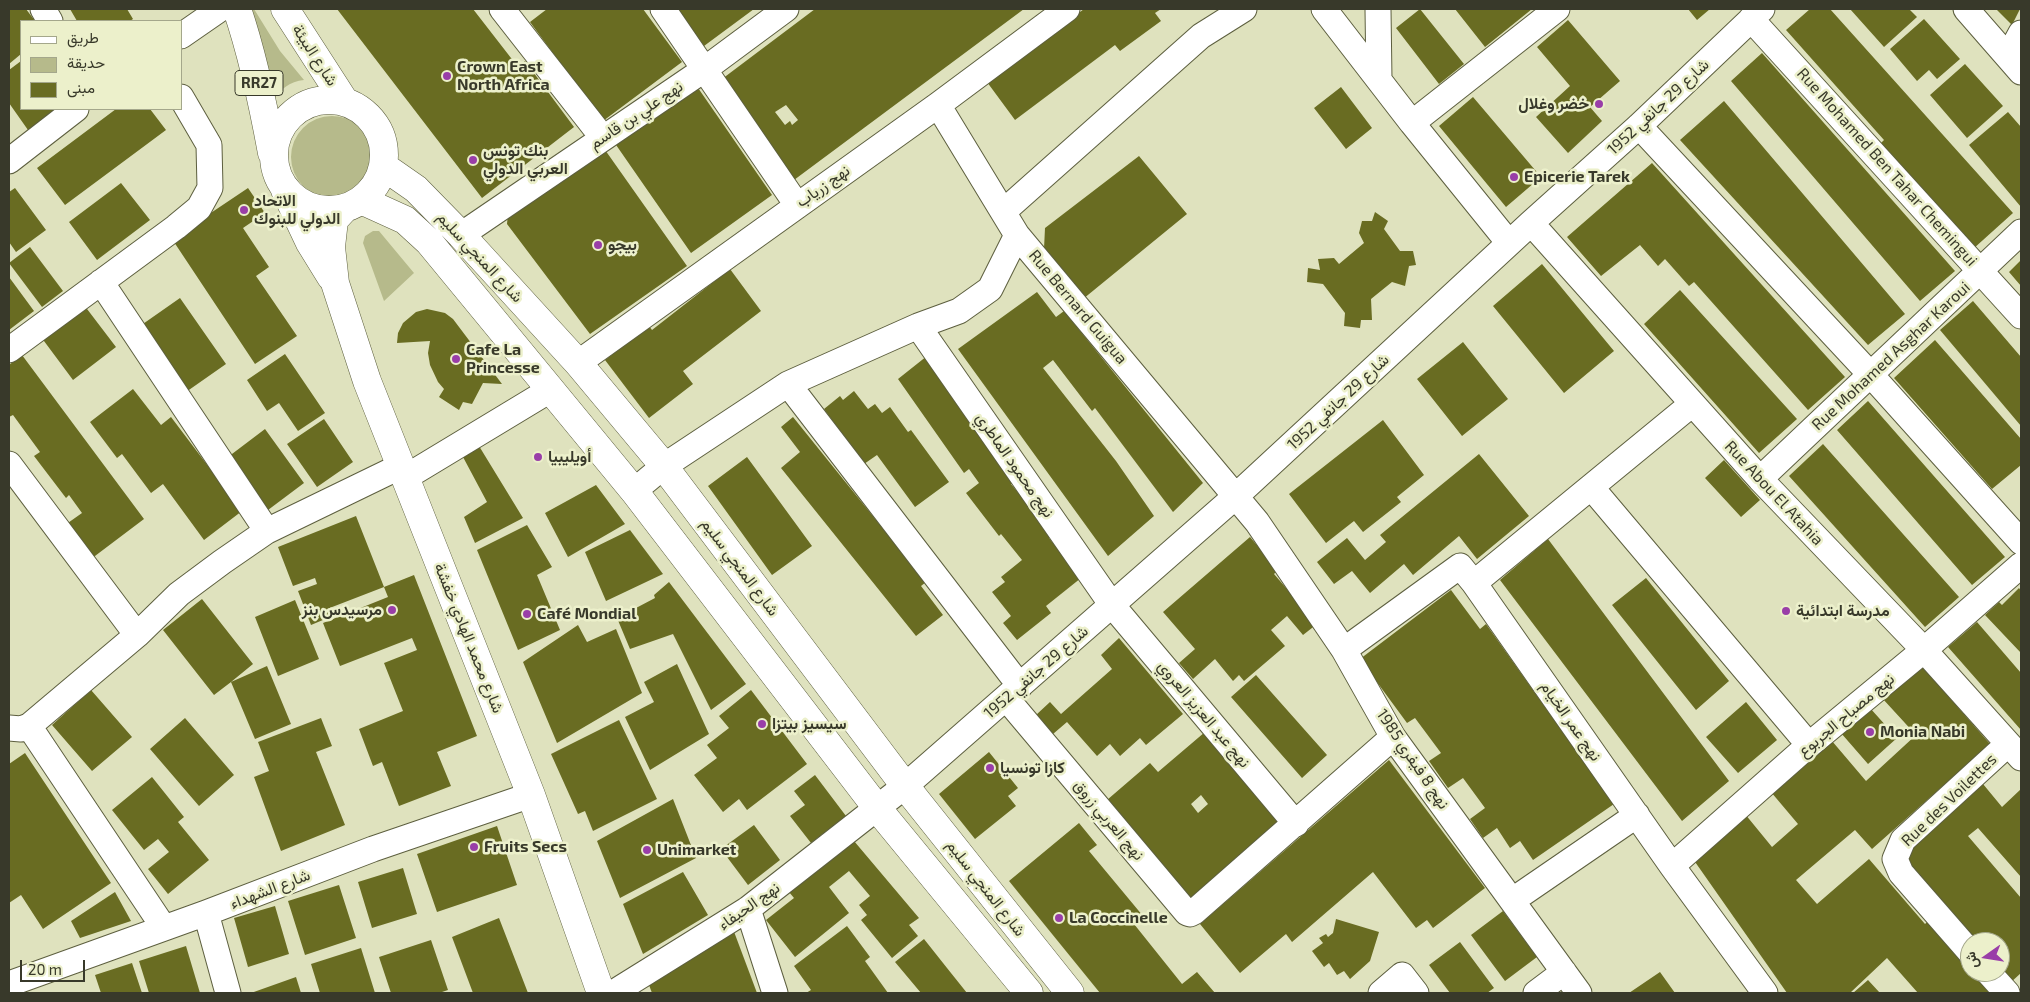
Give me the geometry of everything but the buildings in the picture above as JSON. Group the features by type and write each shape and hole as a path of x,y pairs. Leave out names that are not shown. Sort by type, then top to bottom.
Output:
{"main road":[{"name":"RR27","path":"237,9 250,47 261,91 274,159 283,185 295,198 310,207 327,210 353,204 371,191 378,179 383,166 383,146 376,126 363,111 345,102 324,100 303,106 286,119 276,138 274,159"},
{"name":"شارع البيئة","path":"285,9 345,102"},
{"name":"شارع المنجي سليم","path":"383,166 416,189 461,235 578,363 664,466 905,786 1070,993"},
{"path":"283,185 310,243 335,283"},
{"name":"شارع المنجي سليم","path":"353,204 405,220 429,242 634,491 877,808 1029,993"},
{"path":"335,283 331,247 334,220 353,204"},
{"name":"شارع محمد الهادي خفشة","path":"335,283 367,381 531,795 601,993"}],"street":[{"path":"43,9 49,20"},
{"path":"182,35 220,9"},
{"path":"663,9 797,204"},
{"name":"نهج علي بن قاسم","path":"461,235 705,68 786,9"},
{"name":"نهج زرياب","path":"578,363 797,204 938,105 1067,9"},
{"path":"1003,212 1201,36 1244,9"},
{"path":"1324,9 1412,123 1509,243"},
{"path":"1378,9 1379,80"},
{"path":"1412,123 1557,9"},
{"path":"1966,9 2015,64"},
{"path":"513,13 603,138"},
{"name":"شارع 29 جانفي 1952","path":"877,808 905,786 1236,496 1509,243 1639,126 1757,14"},
{"name":"Rue Mohamed Ben Tahar Chemingui","path":"1757,14 2021,316"},
{"path":"2015,64 2021,33"},
{"path":"9,350 199,208 210,188 208,145 182,99"},
{"name":"Rue Bernard Guigua","path":"938,105 1017,235 1236,496"},
{"path":"9,161 75,110"},
{"path":"1639,126 1871,375 2021,542"},
{"name":"Rue Abou El Atahia","path":"1531,223 1760,479 1924,650 2015,751"},
{"name":"Rue Mohamed Asghar Karoui","path":"1760,479 2021,232"},
{"path":"634,491 664,466 788,384 918,326 959,311 990,289 1017,235"},
{"path":"101,282 267,531"},
{"name":"نهج محمود الماطري","path":"918,326 1112,605"},
{"path":"788,384 1013,692"},
{"path":"164,928 19,727 137,634 179,594 267,531 404,472 550,390"},
{"path":"1474,583 1692,404"},
{"path":"9,464 137,634"},
{"path":"1591,487 1809,745"},
{"name":"نهج 8 فيفري 1985","path":"1236,496 1257,522 1344,650 1393,737 1579,993"},
{"name":"نهج مصباح الجربوع","path":"1672,866 1809,745 1924,650 2021,565"},
{"name":"نهج عمر الخيام","path":"1344,650 1460,566 1474,583 1672,866 1765,993"},
{"name":"نهج عبد العزيز العروي","path":"1112,605 1296,824"},
{"name":"نهج العربي زروق","path":"1013,692 1187,913 1194,912 1296,824"},
{"path":"1296,824 1393,737"},
{"name":"Rue des Voilettes","path":"1960,941 1906,880 1897,866 1895,858 1903,840 2015,751"},
{"name":"شارع الشهداء","path":"9,984 206,913 373,849 531,795"},
{"name":"نهج الحيفاء","path":"613,993 748,909 877,808"},
{"path":"1513,900 1637,815"},
{"path":"748,909 775,993"},
{"path":"206,913 228,993"},
{"path":"1536,993 1564,972"},
{"path":"1381,993 1402,975 1416,993"},
{"path":"1997,982 2007,993"}],"green space":[{"path":"245,9 254,9 280,51 304,80 294,82 285,87 272,102"},
{"path":"332,116 348,119 361,128 370,141 373,157 370,173 361,186 348,195 332,198 316,195 303,186 294,173 291,157 294,141 303,128 316,119"},
{"path":"373,231 379,231 414,273 384,301 363,243 365,236"}],"place":[{"name":"Crown East North Africa","path":"447,76"},
{"name":"خضر وغلال","path":"1599,104"},
{"name":"بنك تونس العربي الدولي","path":"473,160"},
{"name":"Epicerie Tarek","path":"1514,177"},
{"name":"الاتحاد الدولي للبنوك","path":"244,210"},
{"name":"بيجو","path":"598,245"},
{"name":"Cafe La Princesse","path":"456,359"},
{"name":"أويليبيا","path":"538,457"},
{"name":"مرسيدس بنز","path":"392,610"},
{"name":"مدرسة ابتدائية","path":"1786,611"},
{"name":"Café Mondial","path":"527,614"},
{"name":"سيسيز بيتزا","path":"762,724"},
{"name":"Monia Nabi","path":"1870,732"},
{"name":"كازا تونسيا","path":"990,768"},
{"name":"Fruits Secs","path":"474,847"},
{"name":"Unimarket","path":"647,850"},
{"name":"La Coccinelle","path":"1059,918"}]}
